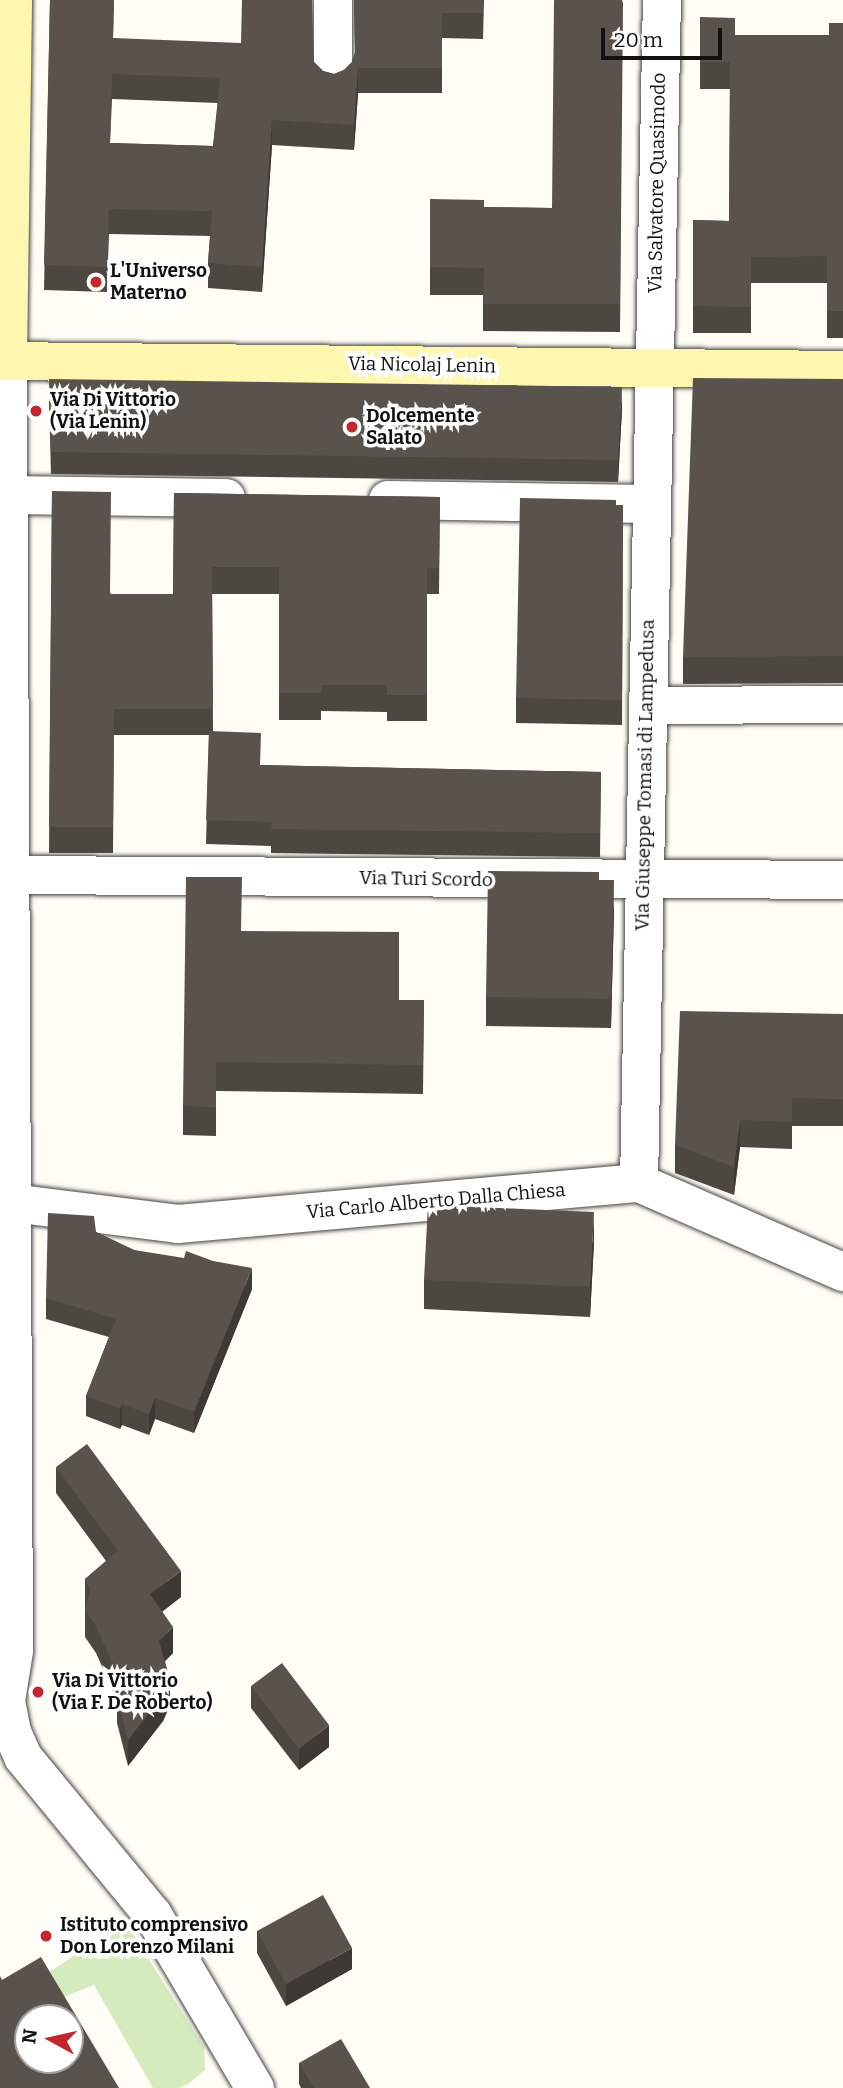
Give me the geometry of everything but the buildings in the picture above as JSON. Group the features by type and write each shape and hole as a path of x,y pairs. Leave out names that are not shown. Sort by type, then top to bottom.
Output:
{"main road":[{"path":"4,361 13,0"},
{"name":"Via Nicolaj Lenin","path":"4,361 843,370"}],"street":[{"path":"333,0 333,77"},
{"name":"Via Salvatore Quasimodo","path":"652,367 662,0"},
{"path":"4,361 8,495 12,1203 6,1280 14,1651 3,1701 23,1757 153,1915 256,2088"},
{"name":"Via Giuseppe Tomasi di Lampedusa","path":"639,1183 652,367"},
{"path":"8,495 259,498"},
{"path":"357,500 650,504"},
{"path":"647,705 843,704"},
{"name":"Via Turi Scordo","path":"10,875 644,881 843,880"},
{"name":"Via Carlo Alberto Dalla Chiesa","path":"12,1203 178,1224 639,1183 843,1272"}],"green space":[{"path":"114,1930 131,1931 204,2047 205,2070 188,2084 179,2088 153,2088 94,1985 61,1998 46,1974"}],"place":[{"name":"L'Universo Materno","path":"96,282"},
{"name":"Via Di Vittorio (Via Lenin)","path":"36,411"},
{"name":"Dolcemente Salato","path":"352,427"},
{"name":"Via Di Vittorio (Via F. De Roberto)","path":"38,1692"},
{"name":"Istituto comprensivo Don Lorenzo Milani","path":"46,1936"}]}
